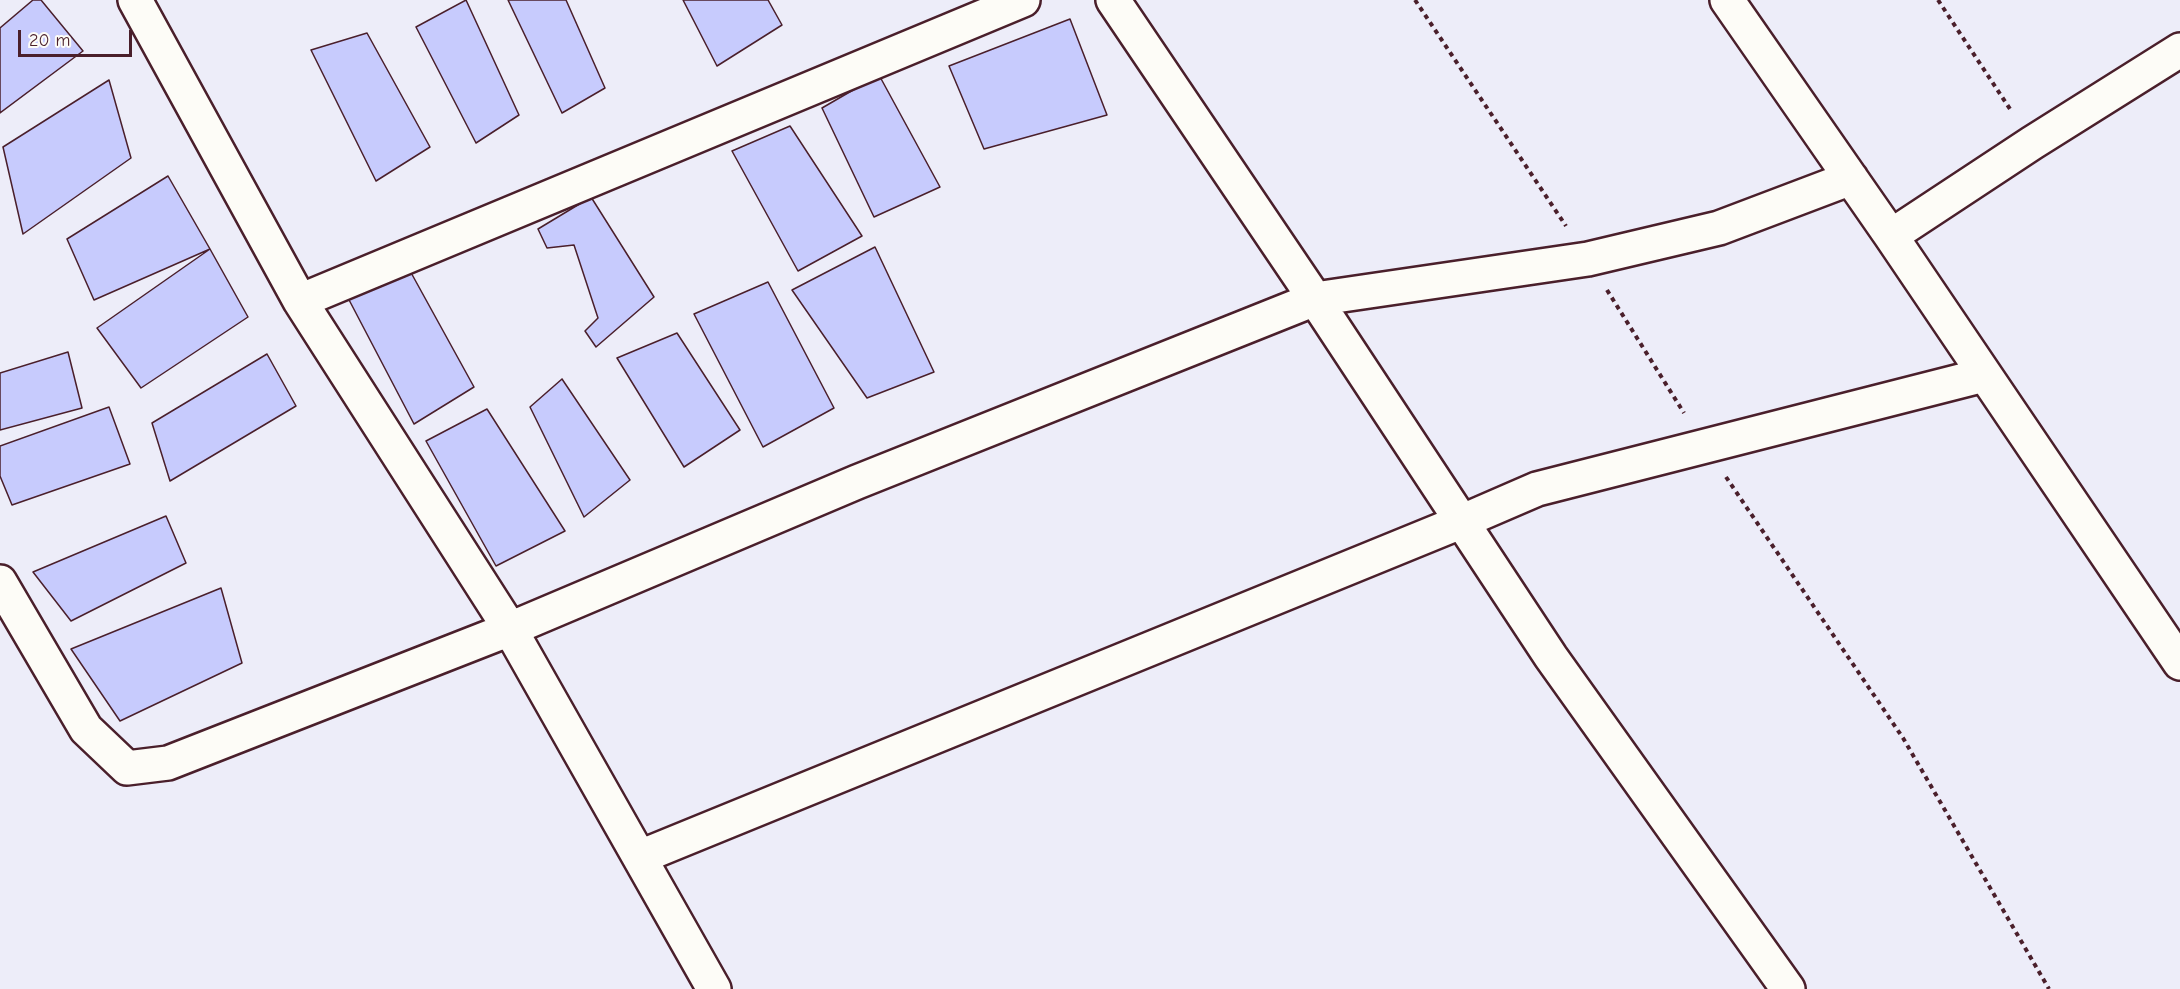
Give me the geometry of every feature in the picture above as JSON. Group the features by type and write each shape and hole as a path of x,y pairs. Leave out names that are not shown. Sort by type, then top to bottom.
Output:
{"street":[{"path":"135,0 300,301 510,629 714,989"},
{"path":"300,301 1023,0"},
{"path":"1113,0 1315,299 1551,657 1788,989"},
{"path":"1727,0 1891,236 2180,663"},
{"path":"1891,236 2032,143 2180,50"},
{"path":"0,582 86,729 128,768 168,763 510,629 857,482 1315,299 1588,259 1719,228 1851,178"},
{"path":"640,857 1537,489 1984,375"}],"path":[{"path":"1415,0 1588,259 1705,446 1904,738 2049,989"},
{"path":"1938,0 2032,143"}],"building":[{"path":"33,0 41,0 83,51 0,113 0,28"},
{"path":"466,0 519,115 476,143 416,27"},
{"path":"508,0 566,0 605,88 562,113"},
{"path":"683,0 768,0 782,25 717,66"},
{"path":"1070,19 1107,115 984,149 949,66"},
{"path":"367,33 430,147 376,181 311,50"},
{"path":"879,75 940,187 874,217 822,108"},
{"path":"109,80 131,158 23,234 3,147"},
{"path":"790,126 862,236 798,271 732,151"},
{"path":"168,176 210,249 94,300 67,239"},
{"path":"591,197 654,297 596,347 585,331 598,318 574,245 547,248 538,229"},
{"path":"875,247 934,372 867,398 792,290"},
{"path":"210,249 248,317 141,388 97,328"},
{"path":"409,269 474,387 414,424 347,296"},
{"path":"768,282 834,408 763,447 694,314"},
{"path":"677,333 740,430 684,467 617,358"},
{"path":"68,352 82,408 0,430 0,373"},
{"path":"267,354 296,406 170,481 152,423"},
{"path":"562,379 630,480 584,517 530,407"},
{"path":"109,407 130,464 12,505 0,476 0,446"},
{"path":"487,409 565,531 496,566 426,441"},
{"path":"166,516 186,563 71,621 33,572"},
{"path":"221,588 242,663 120,721 71,649"}]}
